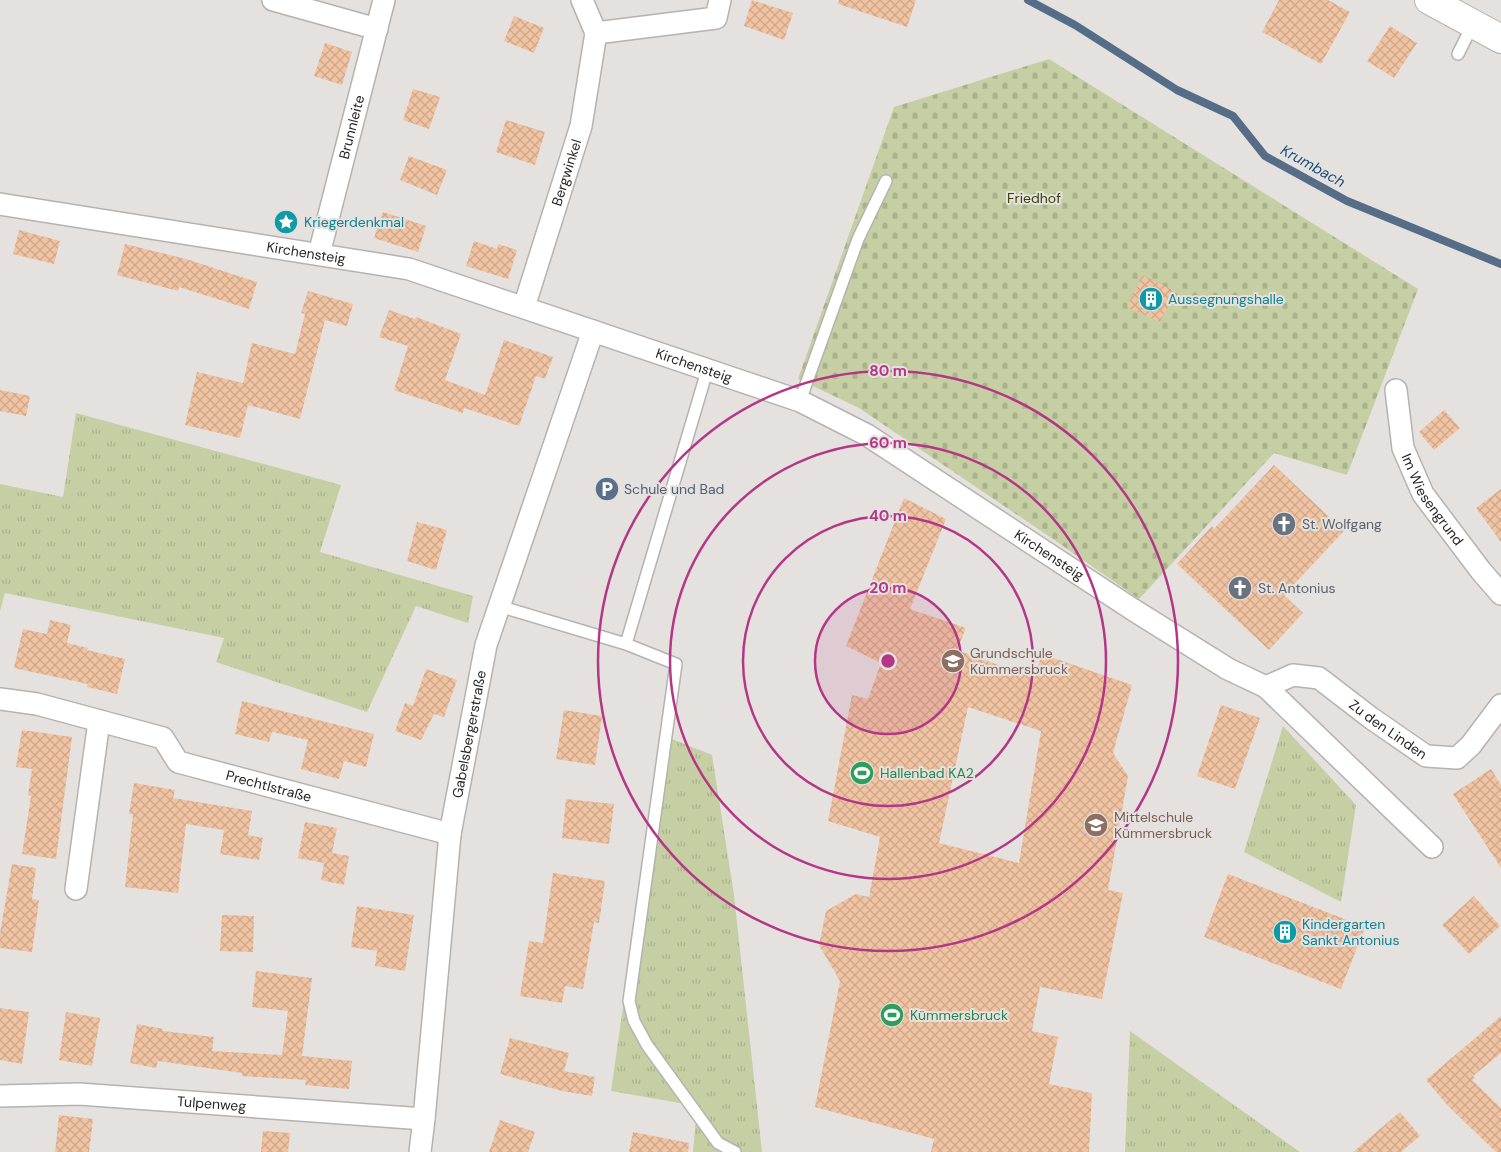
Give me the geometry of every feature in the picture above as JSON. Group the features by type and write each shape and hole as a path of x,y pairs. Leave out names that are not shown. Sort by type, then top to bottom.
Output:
{"street":[{"path":"273,0 377,29"},
{"name":"Brunnleite","path":"319,254 384,0"},
{"path":"582,0 596,33 716,18 720,0"},
{"path":"1429,0 1501,39"},
{"name":"Bergwinkel","path":"524,307 581,126 596,33"},
{"name":"Kirchensteig","path":"0,204 409,269 800,402 867,435 1228,670 1266,687"},
{"name":"Gabelsbergerstraße","path":"420,1152 450,834 486,645 593,331"},
{"name":"Im Wiesengrund","path":"1396,390 1403,448 1423,494 1481,571 1501,594"},
{"name":"Zu den Linden","path":"1266,687 1293,675 1319,678 1371,718 1426,756 1457,758 1471,745 1501,705"},
{"path":"1266,687 1432,847"},
{"name":"Prechtlstraße","path":"0,699 37,704 163,738 178,762 450,834"},
{"path":"76,889 99,721"},
{"name":"Tulpenweg","path":"0,1096 79,1094 424,1119"}],"lane":[{"path":"1458,54 1473,24"},
{"path":"800,402 858,239 886,180"},
{"path":"626,644 707,371"},
{"path":"499,606 626,644 676,664 629,1001 634,1021 647,1045 718,1142 735,1152"}],"green space":[{"name":"Friedhof","path":"1049,59 1418,289 1347,475 1274,453 1139,599 859,408 798,379 894,107"},
{"path":"76,413 341,485 320,552 473,596 468,623 416,606 367,712 216,662 224,638 5,593 0,611 0,484 63,497"},
{"path":"1283,726 1356,805 1341,902 1244,852"},
{"path":"662,735 712,755 734,895 762,1152 693,1152 697,1106 611,1091"},
{"path":"1130,1031 1300,1152 1125,1152"}],"building":[{"path":"752,0 793,13 784,40 744,26"},
{"path":"839,0 916,0 907,27 838,4"},
{"path":"1279,0 1328,0 1350,12 1321,64 1262,32"},
{"path":"514,16 544,28 534,53 504,41"},
{"path":"1390,26 1417,43 1394,78 1367,61"},
{"path":"325,43 352,52 342,85 314,76"},
{"path":"413,89 440,97 429,129 403,120"},
{"path":"506,120 545,132 535,165 496,152"},
{"path":"409,156 447,170 437,195 400,180"},
{"path":"383,212 426,226 418,252 374,238"},
{"path":"19,230 60,241 54,264 13,254"},
{"path":"474,241 497,249 498,244 517,250 508,279 466,266"},
{"path":"125,244 186,259 257,282 249,309 179,287 178,291 117,275"},
{"name":"Aussegnungshalle","path":"1142,275 1175,291 1160,322 1127,307"},
{"path":"308,291 353,304 347,326 325,320 300,419 248,405 240,438 185,425 197,372 243,383 252,343 295,354 305,314 301,313"},
{"path":"389,310 415,319 416,317 461,334 445,380 485,395 504,340 553,357 545,379 536,376 519,426 464,408 463,413 394,390 408,346 379,337"},
{"path":"0,390 30,396 26,416 0,411"},
{"path":"1444,410 1460,428 1434,450 1419,432"},
{"path":"1274,465 1344,531 1284,595 1303,613 1269,650 1177,564 1212,526 1214,529"},
{"path":"1501,489 1501,542 1476,508"},
{"path":"904,498 946,519 910,609 966,628 957,650 1034,678 1042,654 1132,685 1113,753 1128,776 1108,890 1123,893 1102,999 1040,987 1032,1031 1058,1037 1049,1084 1092,1093 1089,1152 931,1152 934,1139 815,1107 840,981 819,945 826,911 856,894 869,897 880,837 828,821 852,695 868,699 881,663 846,646","holes":["968,707 1041,731 1019,863 939,843"]},
{"path":"417,522 447,530 436,570 407,561"},
{"path":"50,620 71,625 67,643 125,659 117,694 87,687 88,684 14,668 23,629 47,634"},
{"path":"426,669 457,680 444,717 434,714 421,740 395,731 405,703 413,706"},
{"path":"242,701 374,734 366,767 344,761 339,779 301,769 308,740 272,732 269,742 235,734"},
{"path":"1221,705 1260,718 1235,789 1197,776"},
{"path":"564,710 602,716 595,765 556,759"},
{"path":"22,730 72,737 56,859 22,854 31,796 28,795 32,769 16,767"},
{"path":"1491,769 1501,785 1501,868 1453,794"},
{"path":"134,783 175,790 173,798 252,811 248,835 263,838 259,860 220,854 224,830 186,824 178,893 125,887 133,814 129,814"},
{"path":"566,799 614,804 609,844 562,838"},
{"path":"305,822 337,828 332,853 349,856 344,885 321,880 324,863 298,858"},
{"path":"12,864 36,868 32,899 39,900 32,952 0,948 0,933"},
{"path":"553,873 605,881 599,923 594,922 583,989 565,986 562,1003 520,996 529,941 543,943"},
{"name":"Kindergarten Sankt Antonius","path":"1228,874 1365,927 1341,989 1204,937"},
{"path":"1474,896 1500,926 1469,954 1442,925"},
{"path":"357,906 414,915 405,971 375,966 377,951 351,947"},
{"path":"222,915 254,916 253,952 220,951"},
{"path":"256,971 312,978 302,1056 352,1061 349,1089 305,1085 306,1080 242,1076 242,1073 158,1061 156,1068 130,1063 137,1024 163,1029 163,1031 214,1037 212,1051 282,1055 288,1011 252,1007"},
{"path":"0,1008 29,1012 22,1064 0,1060"},
{"path":"66,1012 100,1018 92,1066 59,1060"},
{"path":"1501,1016 1501,1053 1473,1076 1475,1078 1472,1080 1501,1108 1501,1152 1496,1152 1449,1107 1426,1080"},
{"path":"510,1038 569,1053 564,1071 595,1077 592,1096 562,1091 500,1074"},
{"path":"1400,1112 1420,1136 1401,1152 1353,1152"},
{"path":"59,1115 93,1119 89,1152 55,1152"},
{"path":"500,1120 535,1132 528,1152 489,1152"},
{"path":"263,1131 290,1133 288,1152 261,1152"},
{"path":"633,1132 689,1143 688,1152 629,1152"}],"waterway":[{"name":"Krumbach","path":"1028,0 1075,25 1177,90 1233,116 1265,156 1347,201 1501,264"}],"place":[{"name":"Kriegerdenkmal","path":"286,222"},
{"name":"Aussegnungshalle","path":"1151,299"},
{"name":"Schule und Bad","path":"607,489"},
{"name":"St. Wolfgang","path":"1284,524"},
{"name":"St. Antonius","path":"1240,588"},
{"name":"Grundschule Kümmersbruck","path":"953,661"},
{"name":"Hallenbad KA2","path":"862,773"},
{"name":"Mittelschule Kümmersbruck","path":"1096,825"},
{"name":"Kindergarten Sankt Antonius","path":"1285,932"},
{"name":"Kümmersbruck","path":"892,1015"}]}
